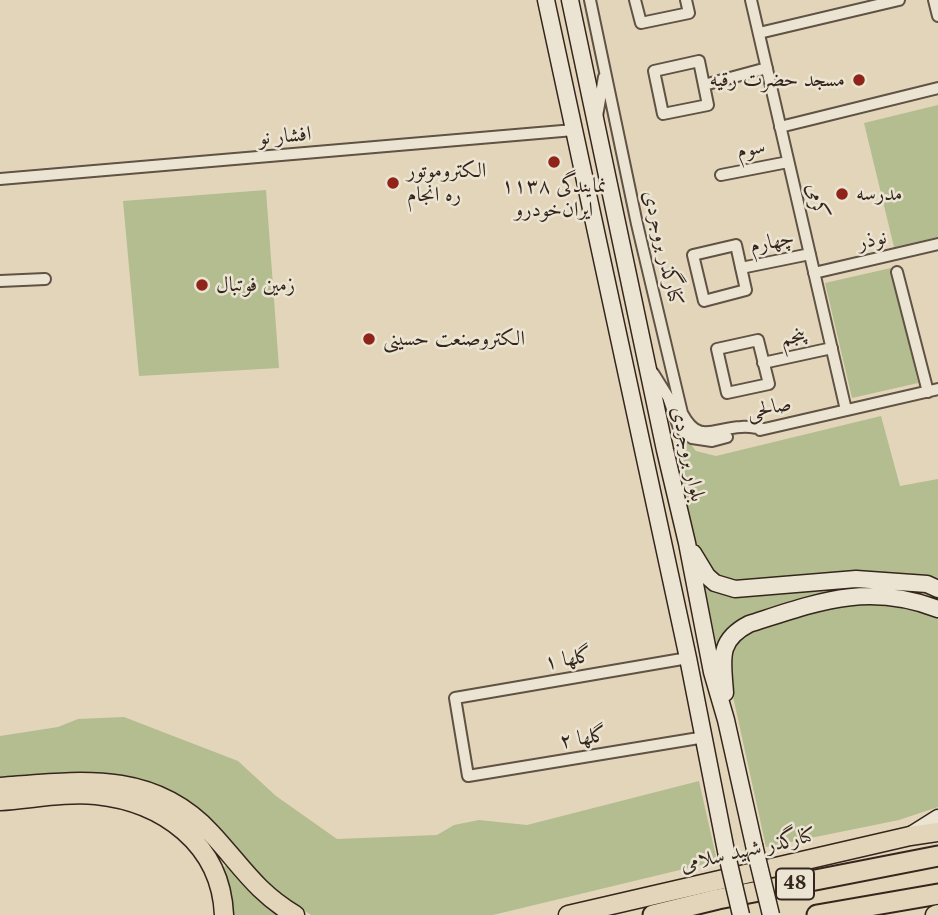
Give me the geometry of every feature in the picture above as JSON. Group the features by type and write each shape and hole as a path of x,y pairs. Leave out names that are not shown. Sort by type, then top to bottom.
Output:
{"highway":[{"name":"48","path":"653,915 718,899 938,856"},
{"name":"48","path":"817,915 938,894"}],"main road":[{"name":"بلوار بروجردی","path":"546,0 741,915"},
{"name":"بلوار بروجردی","path":"570,1 687,543 712,672 726,720 771,915"},
{"path":"687,543 706,576 715,583 735,589 856,579 916,583 938,589"},
{"path":"726,720 724,646 738,630 749,624 840,597 897,597 938,609"},
{"path":"0,788 97,781 155,793 194,816 260,890 295,915"},
{"path":"0,801 95,795 131,802 163,815 192,838 209,859 220,886 224,915"},
{"path":"910,836 938,818"},
{"name":"کنارگذر شهید سلامی","path":"568,915 910,836 938,832"}],"street":[{"name":"کنارگذر بروجردی","path":"590,0 637,224 682,413 690,427 701,432 714,433 740,427 764,429"},
{"path":"635,0 641,23 689,13 686,0"},
{"name":"کرمی","path":"751,0 846,410"},
{"path":"759,33 898,0"},
{"path":"934,0 938,16"},
{"path":"699,61 704,85 708,105 663,114 654,71 699,61"},
{"path":"704,85 767,68"},
{"path":"596,122 605,70"},
{"path":"780,127 938,89"},
{"name":"افشار نو","path":"0,180 574,130"},
{"name":"سوم","path":"721,175 789,162"},
{"name":"نوذر","path":"814,273 938,244"},
{"path":"736,245 741,268 746,290 704,300 693,255 736,245"},
{"name":"چهارم","path":"741,268 810,254"},
{"path":"897,272 933,391"},
{"path":"0,281 45,279"},
{"path":"758,340 763,363 769,384 727,393 717,349 758,340"},
{"name":"پنجم","path":"763,363 832,348"},
{"name":"صالحی","path":"648,365 668,397 679,428 692,438 712,440 933,391"},
{"name":"گلها ۱","path":"468,776 455,698 688,658"},
{"name":"گلها ۲","path":"468,776 705,737"}],"green space":[{"path":"938,105 938,237 894,247 864,123"},
{"name":"زمین فوتبال","path":"266,190 279,368 139,376 123,201"},
{"path":"891,268 918,383 852,398 825,283"},
{"path":"881,416 900,486 938,479 938,583 742,585 718,579 705,567 697,552 686,511 682,468 684,436 696,451 716,456"},
{"path":"704,585 735,596 753,596 842,585 878,585 938,595 938,603 911,594 779,607 719,656"},
{"path":"885,602 938,616 938,807 899,820 766,847 727,669 729,650 743,633 836,605"},
{"path":"124,717 238,761 276,796 337,839 437,835 454,825 479,820 527,825 699,781 717,861 493,915 311,915 278,894 237,854 217,825 186,799 147,784 0,782 0,736 58,727 78,719"},
{"path":"229,865 282,915 230,915 221,868"}],"place":[{"name":"مسجد حضرت رقیه","path":"859,80"},
{"name":"نمایندگی ۱۱۳۸ ایران‌خودرو","path":"554,162"},
{"name":"الکتروموتور ره انجام","path":"393,183"},
{"name":"مدرسه","path":"842,194"},
{"name":"زمین فوتبال","path":"202,285"},
{"name":"الکتروصنعت حسینی","path":"369,339"}]}
